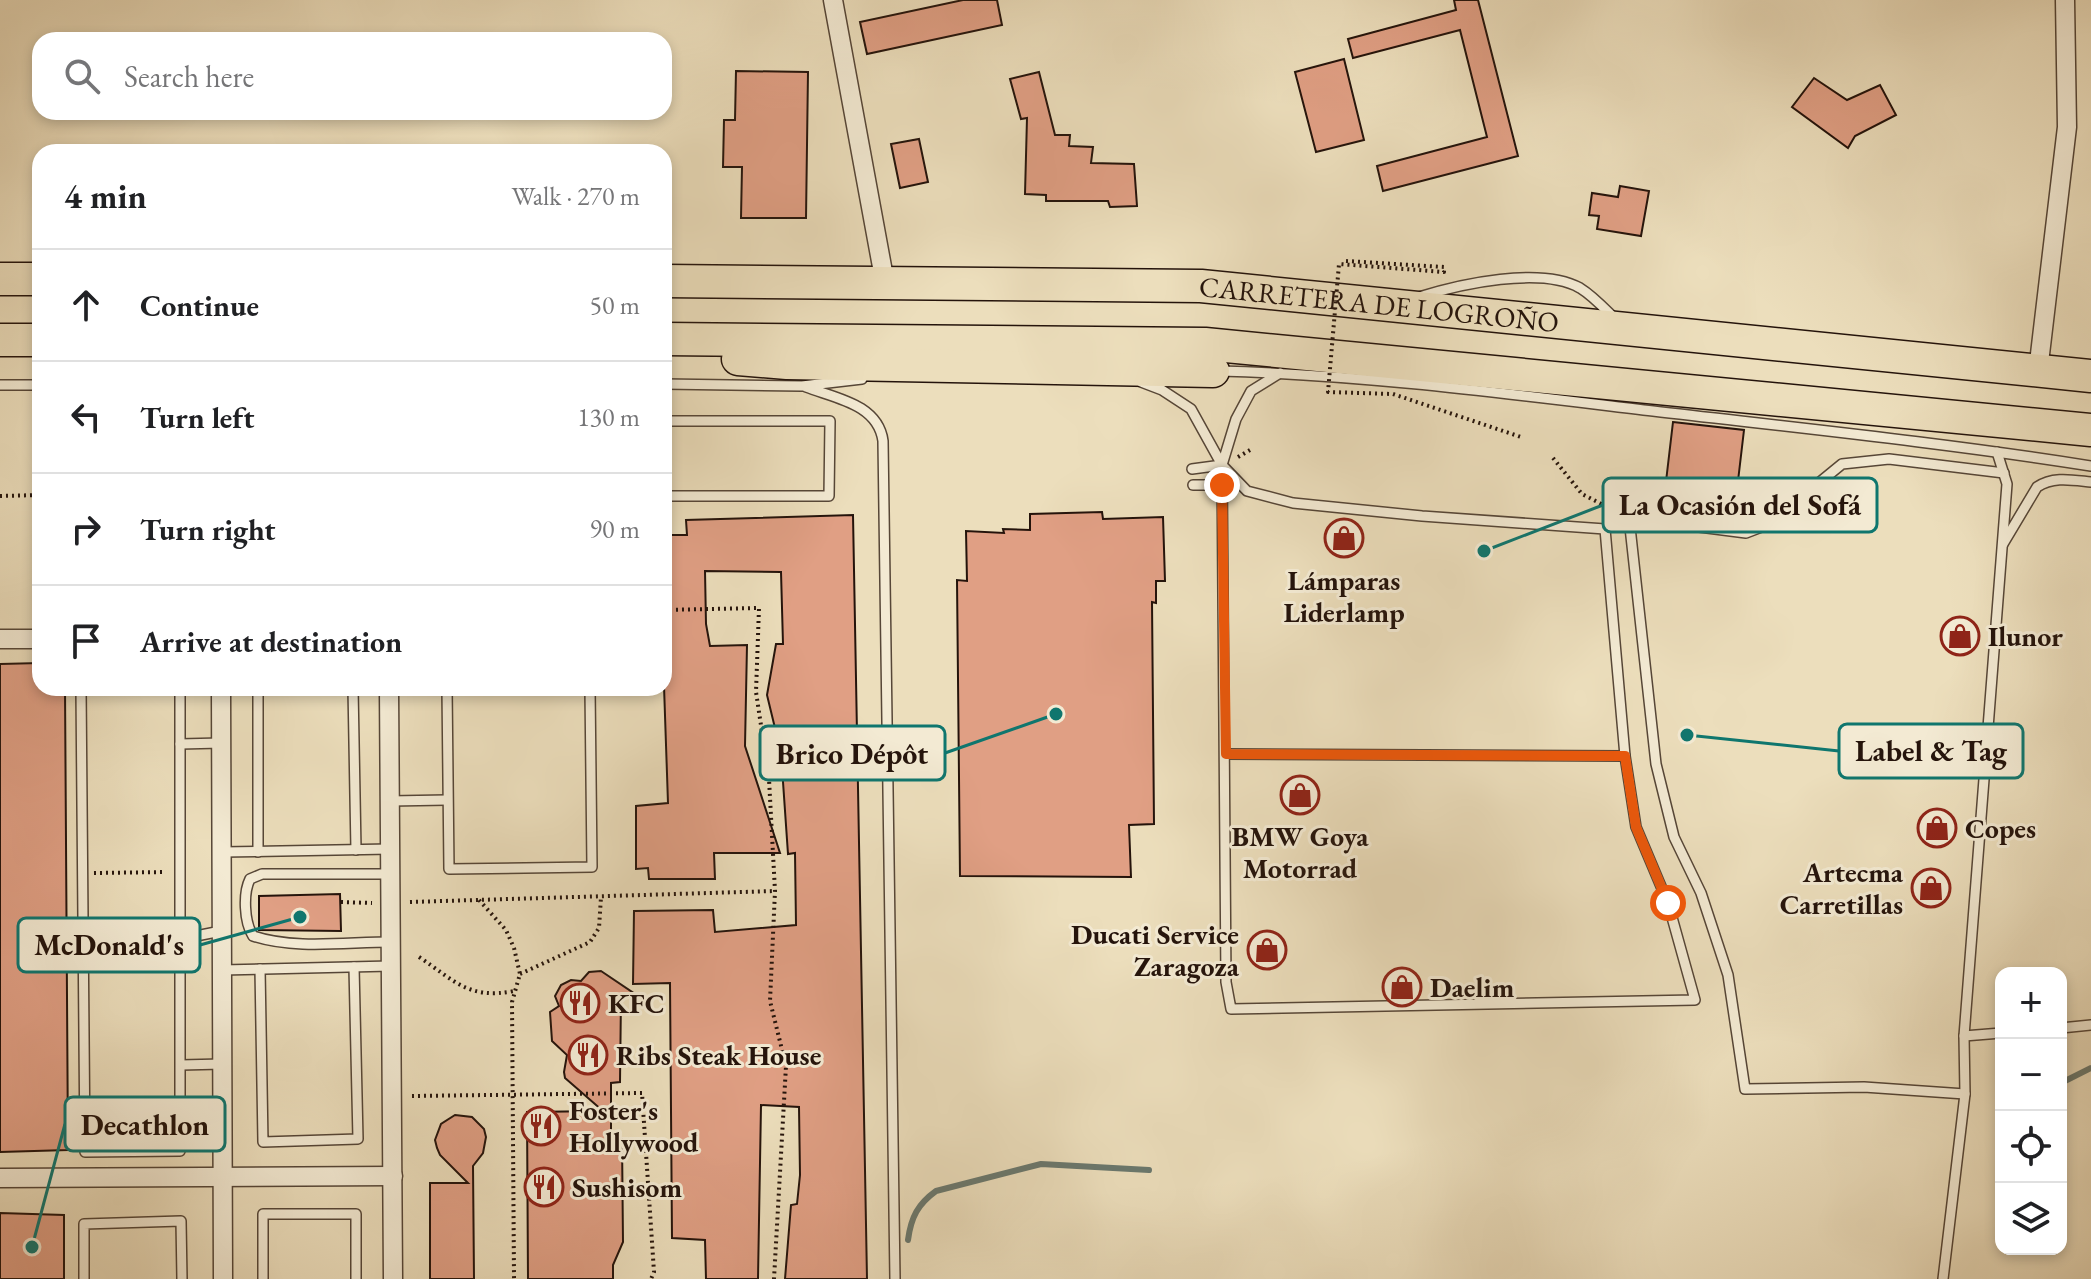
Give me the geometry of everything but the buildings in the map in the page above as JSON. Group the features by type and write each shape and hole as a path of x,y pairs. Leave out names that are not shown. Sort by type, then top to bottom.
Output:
{"highway":[{"path":"0,279 32,279"},
{"name":"CARRETERA DE LOGROÑO","path":"672,281 1201,286 2091,376"},
{"name":"CARRETERA DE LOGROÑO","path":"672,339 1205,344 2091,430"},
{"path":"0,340 32,340"},
{"path":"672,352 787,363 1213,371"}],"street":[{"path":"833,0 885,283"},
{"path":"2038,371 2067,127 2065,0"},
{"path":"0,639 32,639"},
{"path":"221,696 223,1279"},
{"path":"389,696 393,1279"},
{"path":"0,1178 393,1176"}],"lane":[{"path":"892,376 1131,378 1213,371 1280,373 1521,395 2091,466"},
{"path":"1131,378 1162,390 1191,409 1222,465 1247,491 1293,503 1605,529 1625,756 1636,827 1668,903 1695,1000 1231,1009 1226,982 1222,465 1236,419 1251,391 1280,373"},
{"path":"672,384 802,386 880,376"},
{"path":"0,385 32,385"},
{"path":"802,386 861,407 877,423 883,441 895,1279"},
{"path":"672,421 830,421 829,496 672,496"},
{"path":"1943,1279 1965,1094 1964,1036 2007,484 1997,452"},
{"path":"1965,1094 1864,1087 1745,1089 1728,975 1701,893 1674,837 1656,764 1629,518 1746,533 1785,518 1809,491 1842,464 1889,459 2004,473"},
{"path":"1192,469 1222,465"},
{"path":"2001,547 2037,487 2044,482 2062,479 2091,482"},
{"path":"1193,485 1222,485"},
{"path":"81,696 85,1152 180,1151 180,696"},
{"path":"258,696 258,852"},
{"path":"353,696 356,850"},
{"path":"447,696 449,869 592,867 590,696"},
{"path":"180,744 221,743"},
{"path":"1226,754 1625,756"},
{"path":"390,801 447,800"},
{"path":"222,852 390,849"},
{"path":"391,874 262,874 250,879 246,888 247,925 253,936 280,942 391,942"},
{"path":"181,939 221,931"},
{"path":"222,970 391,966"},
{"path":"260,969 263,1142 358,1139 354,967"},
{"path":"2067,1027 2091,1025"},
{"path":"1964,1036 1995,1033"},
{"path":"181,1065 222,1064"},
{"path":"263,1279 263,1214 356,1214 356,1279"},
{"path":"84,1279 84,1224 181,1221 182,1279"}],"path":[{"path":"1346,261 1444,267 1444,272 1339,264 1328,392 1393,394 1521,437"},
{"path":"1553,458 1582,494 1629,518"},
{"path":"0,496 32,495"},
{"path":"672,610 759,608 756,692 769,779 775,891 770,1001 786,1066 774,1279"},
{"path":"82,873 180,872"},
{"path":"403,902 775,891"},
{"path":"520,974 590,942 599,928 601,896"},
{"path":"479,900 506,930 520,965 512,1002 514,1279"},
{"path":"341,902 379,903"},
{"path":"419,957 465,989 481,994 514,991"},
{"path":"409,1096 642,1093 654,1272 651,1279"}],"waterway":[{"path":"2067,1080 2091,1068"},
{"path":"908,1240 916,1212 936,1191 1041,1164 1149,1170"}],"place":[{"name":"Lámparas Liderlamp","path":"1344,538"},
{"name":"La Ocasión del Sofá","path":"1484,551"},
{"name":"Ilunor","path":"1960,636"},
{"name":"Brico Dépôt","path":"1056,714"},
{"name":"Label & Tag","path":"1687,735"},
{"name":"BMW Goya Motorrad","path":"1300,795"},
{"name":"Copes","path":"1937,828"},
{"name":"Artecma Carretillas","path":"1931,888"},
{"name":"McDonald's","path":"300,917"},
{"name":"Ducati Service Zaragoza","path":"1267,950"},
{"name":"Daelim","path":"1402,987"},
{"name":"KFC","path":"580,1003"},
{"name":"Ribs Steak House","path":"588,1055"},
{"name":"Foster's Hollywood","path":"541,1126"},
{"name":"Sushisom","path":"544,1187"},
{"name":"Decathlon","path":"32,1247"}],"route":[{"path":"1222,485 1226,754 1625,756 1636,827 1668,903"}]}
